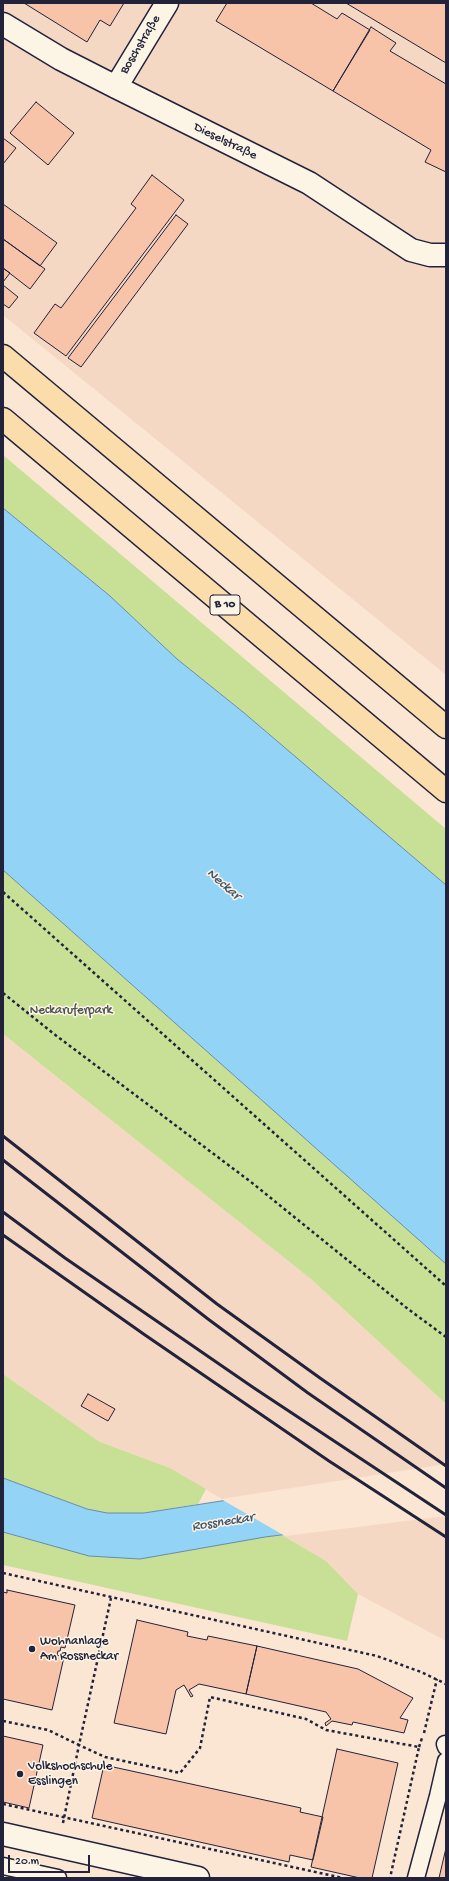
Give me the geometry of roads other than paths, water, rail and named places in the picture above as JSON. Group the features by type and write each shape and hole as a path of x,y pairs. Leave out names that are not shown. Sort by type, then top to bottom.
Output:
{"highway":[{"path":"3,356 446,727"},
{"name":"B 10","path":"3,419 446,791"}],"street":[{"name":"Boschstraße","path":"116,87 167,3"},
{"name":"Dieselstraße","path":"3,24 61,58 116,87 295,176 412,250 430,255 446,255"},
{"path":"3,1834 198,1878"}],"lane":[{"path":"416,1878 446,1761"},
{"path":"3,1866 58,1878"}],"water":[{"name":"Neckar","path":"3,508 110,596 177,659 243,712 446,885 446,1264 3,870"},
{"name":"Rossneckar","path":"446,1466 446,1514 265,1537 140,1559 89,1556 3,1532 3,1478 87,1509 107,1513 144,1513"}],"railway":[{"path":"3,1136 217,1304 446,1466"},
{"path":"3,1160 208,1319 308,1393 446,1488"},
{"path":"3,1212 65,1258 254,1388 446,1515"},
{"path":"3,1235 145,1335 329,1461 446,1537"}],"place":[{"name":"Wohnanlage Am Rossneckar","path":"32,1649"},
{"name":"Volkshochschule Esslingen","path":"20,1774"}],"park label":[{"name":"Neckaruferpark","path":"71,1011"}]}
